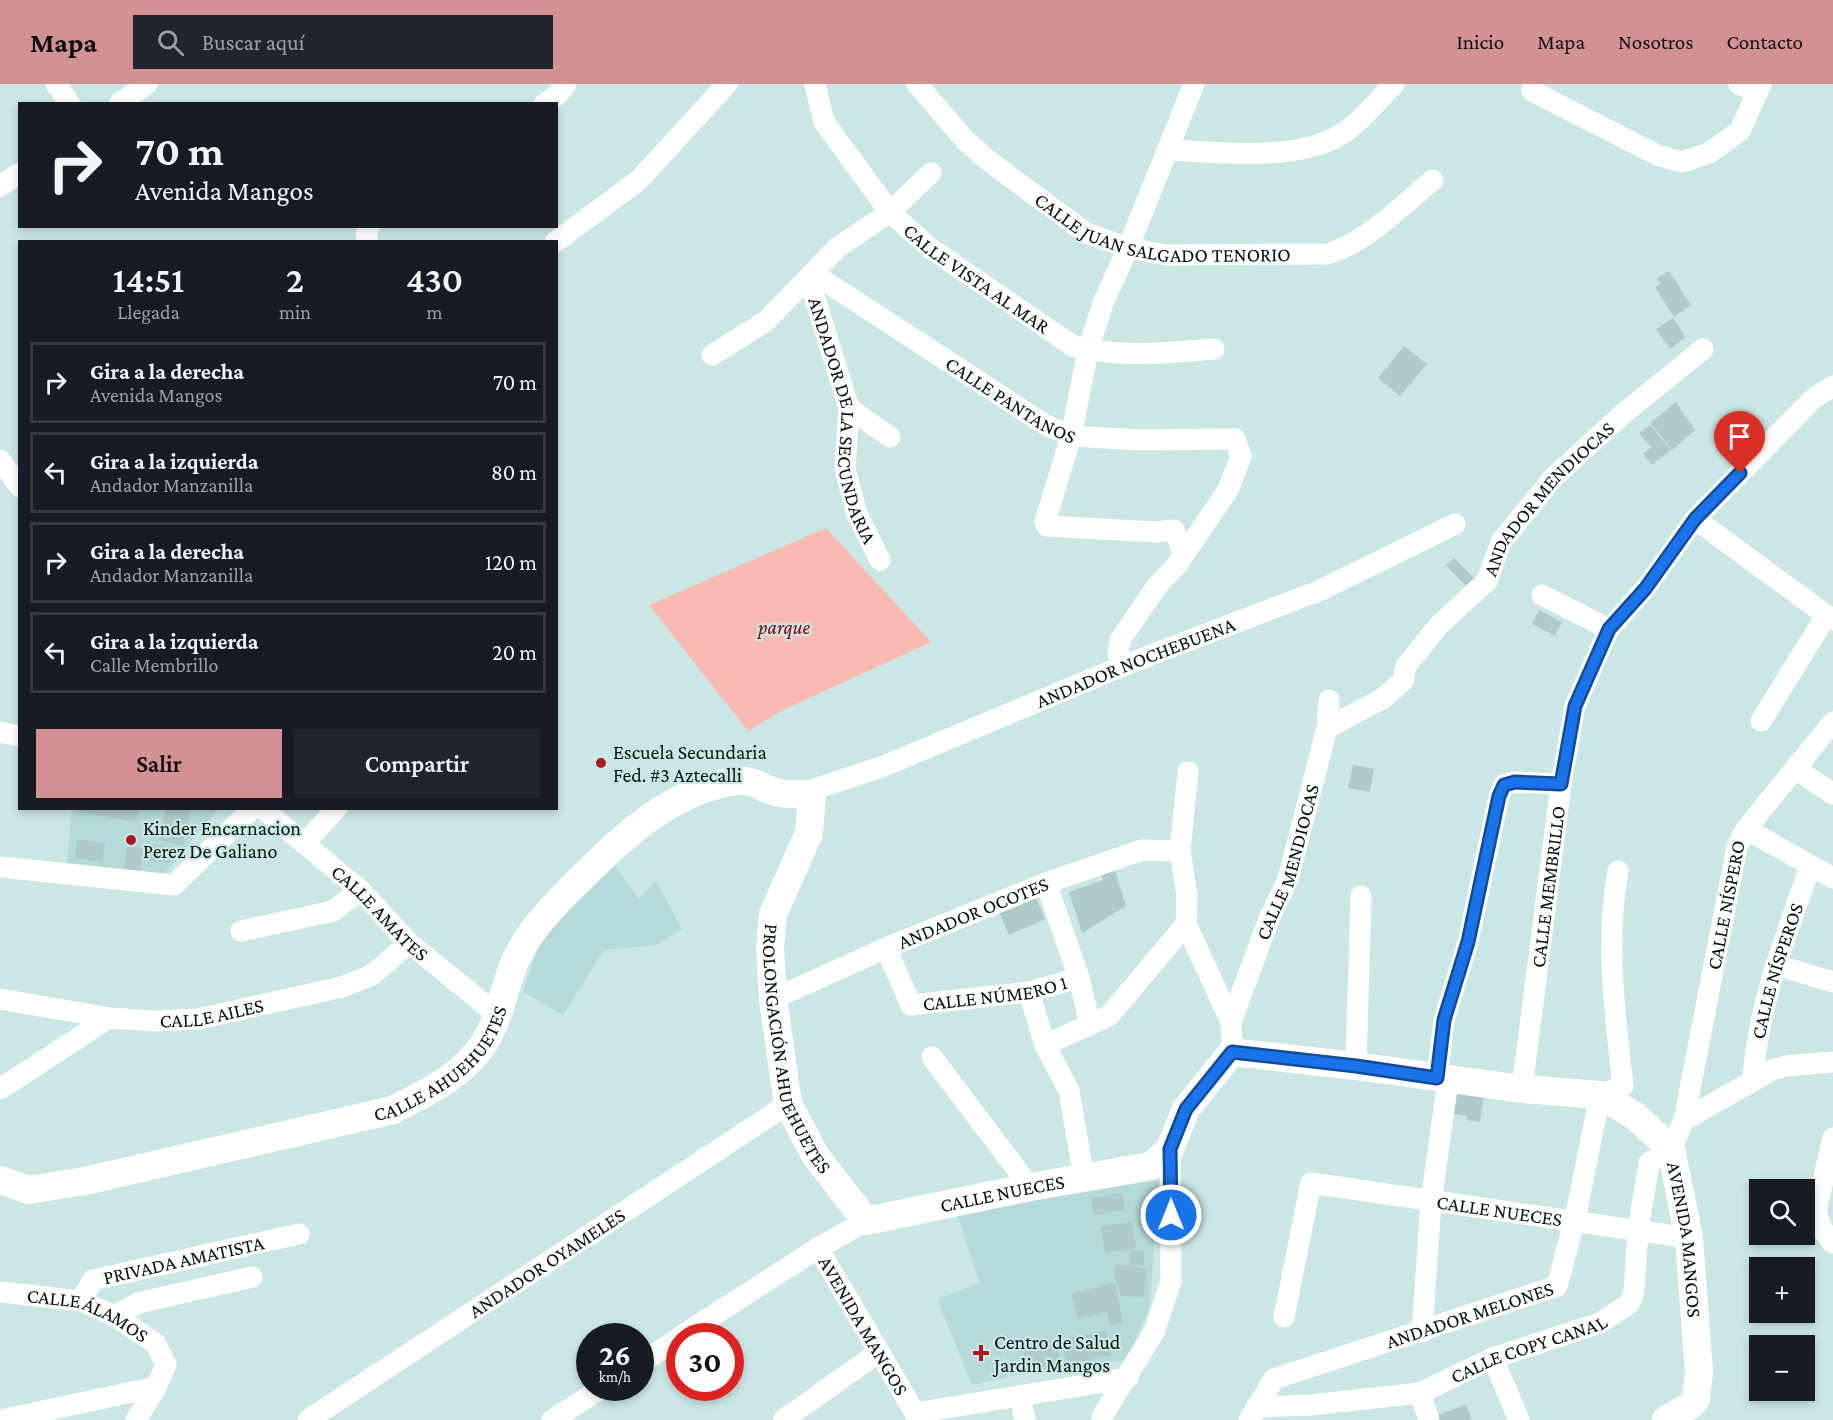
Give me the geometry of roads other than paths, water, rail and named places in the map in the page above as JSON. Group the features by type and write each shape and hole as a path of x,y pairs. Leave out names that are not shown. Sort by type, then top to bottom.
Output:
{"main road":[{"name":"CALLE AHUEHUETES","path":"0,1180 29,1190 85,1181 393,1110 438,1086 476,1054 499,1016 517,958 535,925 623,837 665,808 703,789 739,781 760,784 778,793 812,794"},
{"name":"PROLONGACIÓN AHUEHUETES","path":"812,794 809,833 773,914 770,948 773,999 788,1104 815,1155 866,1221"},
{"name":"AVENIDA MANGOS","path":"1232,1052 1356,1066 1522,1089 1600,1095 1635,1116 1671,1149 1689,1238 1700,1372 1696,1399 1691,1405 1666,1420"},
{"path":"1170,1149 1186,1109 1232,1052"},
{"name":"CALLE NUECES","path":"866,1221 1030,1187 1151,1166 1170,1149"}],"street":[{"path":"56,84 69,102"},
{"path":"122,102 147,84"},
{"path":"547,102 558,94 566,84"},
{"path":"558,240 638,182 727,84"},
{"name":"CALLE VISTA AL MAR","path":"815,84 824,122 890,212 949,261 1073,346 1088,350 1153,354 1214,349"},
{"name":"CALLE JUAN SALGADO TENORIO","path":"917,84 965,140 990,162 1086,233 1128,248 1167,255 1327,255 1344,250 1361,238 1433,180"},
{"path":"1125,666 1118,654 1120,640 1157,586 1176,566 1183,553 1174,530 1156,532 1047,526 1045,522 1071,436 1088,350 1103,303 1128,248 1194,84"},
{"path":"1167,150 1245,153 1306,148 1341,134 1394,84"},
{"path":"1532,91 1657,155 1682,162 1708,153 1740,131 1753,87"},
{"path":"712,355 765,322 837,248 890,212 931,173"},
{"path":"0,186 18,174"},
{"name":"ANDADOR DE LA SECUNDARIA","path":"811,277 849,408 845,469 857,514 880,560"},
{"name":"CALLE PANTANOS","path":"811,277 1044,424 1071,436 1140,440 1235,439 1241,456 1228,490 1183,553"},
{"name":"ANDADOR MENDIOCAS","path":"1327,728 1382,699 1403,681 1406,666 1438,625 1487,581 1501,542 1554,477 1623,414 1703,349"},
{"name":"CALLE MEMBRILLO","path":"1522,1089 1561,784 1575,706 1609,629 1645,589 1695,519 1814,398 1833,386"},
{"path":"849,408 890,437"},
{"path":"0,460 18,484"},
{"path":"1695,519 1830,618 1761,721"},
{"name":"ANDADOR NOCHEBUENA","path":"812,794 818,788 884,766 1125,666 1321,590 1455,524"},
{"path":"1542,595 1609,629"},
{"name":"CALLE MENDIOCAS","path":"1231,1022 1269,919 1288,879 1327,728 1329,700"},
{"name":"CALLE NÍSPERO","path":"1671,1149 1684,1120 1737,847 1746,829 1833,722"},
{"path":"0,732 18,736"},
{"path":"1796,769 1833,794"},
{"path":"1188,772 1180,851 1187,896 1186,924 1231,1022 1232,1052"},
{"path":"1422,1332 1442,1079 1444,1020 1468,942 1499,796 1504,785 1515,782 1561,784"},
{"path":"0,867 174,885 251,810"},
{"name":"CALLE AMATES","path":"264,810 360,890 409,943 499,1016"},
{"path":"304,844 335,810"},
{"path":"1746,829 1833,878"},
{"name":"ANDADOR OCOTES","path":"773,999 886,948 1046,883 1142,850 1180,851"},
{"name":"CALLE NÍSPEROS","path":"1754,1078 1756,1039 1776,965 1810,867"},
{"path":"1600,1095 1623,1086 1617,1036 1611,910 1618,871"},
{"path":"1046,883 1079,978 1090,1025"},
{"path":"241,931 333,911 360,890"},
{"path":"1356,1066 1361,896"},
{"path":"1045,1045 1109,1016 1186,924"},
{"name":"CALLE AILES","path":"0,999 109,1018 155,1022 198,1019 342,987 372,975 409,943"},
{"name":"CALLE NÚMERO 1","path":"886,948 911,1005 1029,992 1079,978"},
{"path":"1776,965 1833,982"},
{"path":"1029,992 1045,1045 1069,1091 1084,1178"},
{"path":"0,1089 109,1018"},
{"path":"932,1057 1030,1187"},
{"path":"1684,1120 1754,1078 1786,1066 1833,1063"},
{"name":"ANDADOR MELONES","path":"1253,1413 1274,1379 1557,1286 1575,1219 1600,1095"},
{"name":"ANDADOR OYAMELES","path":"308,1420 788,1104"},
{"path":"1833,1138 1816,1210 1822,1229 1833,1242"},
{"path":"1102,1420 1103,1414 1128,1378 1154,1332 1171,1281 1170,1149"},
{"name":"CALLE COPY CANAL","path":"1253,1413 1314,1412 1420,1393 1493,1358 1600,1323 1630,1303 1634,1291 1638,1230 1649,1163 1671,1149"},
{"name":"CALLE NUECES","path":"1284,1317 1311,1183 1431,1202 1575,1219 1689,1238"},
{"path":"0,1196 29,1190"},
{"name":"AVENIDA MANGOS","path":"702,1323 818,1248 866,1221"},
{"name":"PRIVADA AMATISTA","path":"81,1301 93,1280 299,1234"},
{"name":"AVENIDA MANGOS","path":"818,1248 915,1413 1128,1378"},
{"path":"115,1317 138,1303 252,1277"},
{"name":"CALLE ÁLAMOS","path":"0,1292 81,1301 115,1317 156,1344 165,1365 156,1387 136,1420"},
{"path":"783,1420 879,1352"},
{"path":"1493,1358 1519,1420"},
{"path":"1,1420 156,1387"},
{"path":"1420,1393 1429,1420"},
{"path":"1020,1397 1024,1420"},
{"path":"552,1420 582,1401"}],"place":[{"name":"Escuela Secundaria Fed. #3 Aztecalli","path":"601,763"},
{"name":"Kinder Encarnacion Perez De Galiano","path":"131,840"},
{"name":"Centro de Salud Jardin Mangos","path":"981,1353"}],"park label":[{"name":"parque","path":"784,627"}]}
